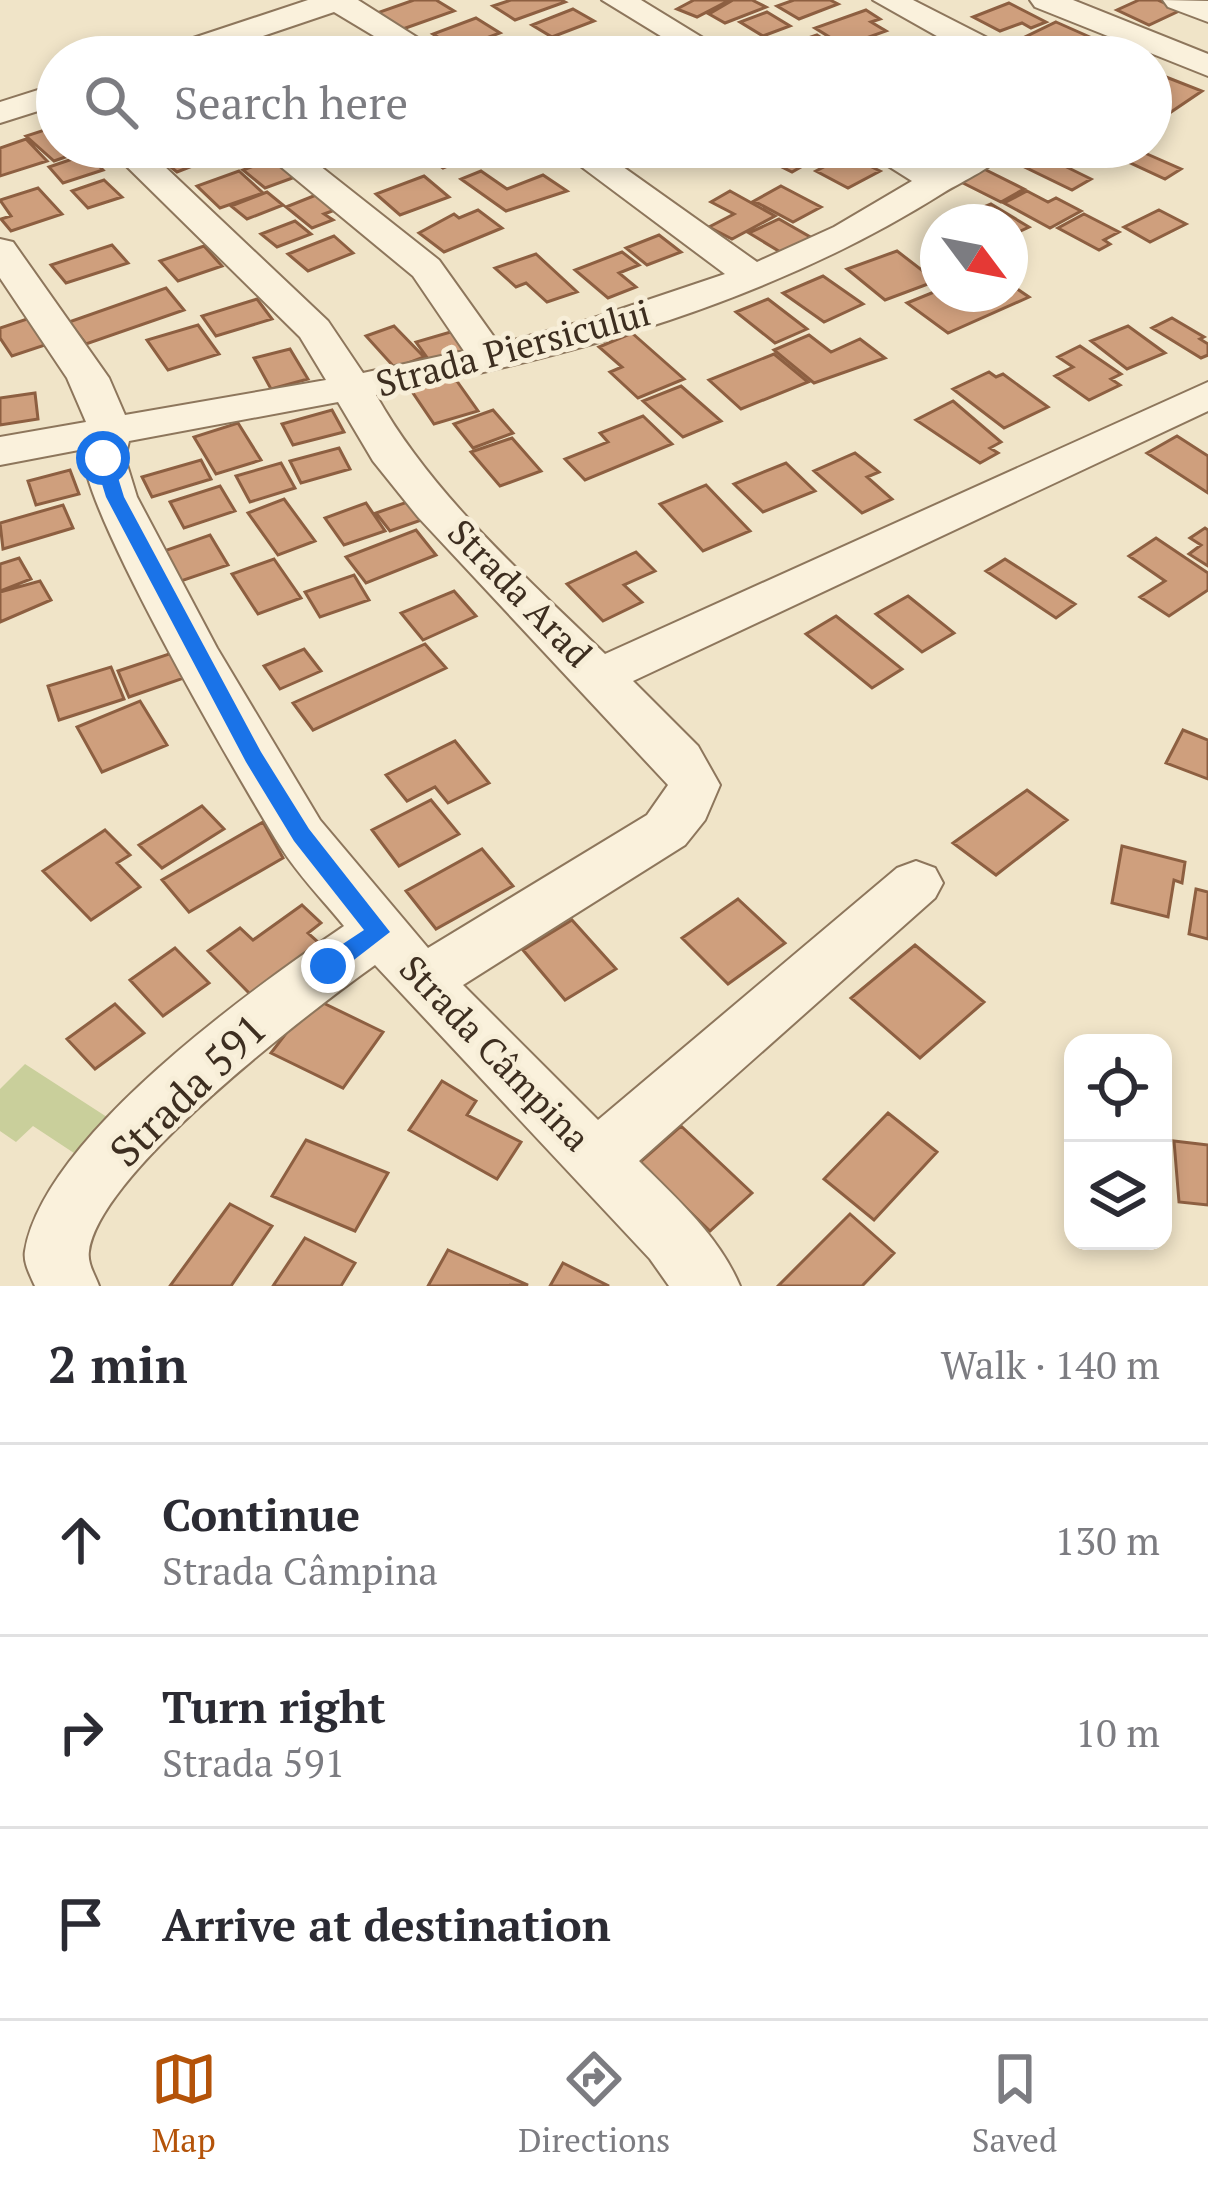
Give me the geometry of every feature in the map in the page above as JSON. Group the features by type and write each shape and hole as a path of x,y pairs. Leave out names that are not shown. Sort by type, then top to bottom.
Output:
{"street":[{"path":"232,36 338,0 397,36"},
{"path":"618,0 681,36"},
{"path":"889,0 958,36"},
{"path":"1046,0 1119,36"},
{"path":"1172,41 1208,17 1179,0"},
{"path":"1172,57 1208,66"},
{"path":"0,113 36,101"},
{"name":"Strada Arad","path":"146,168 293,307 341,363 351,391 398,464 471,548 680,760 694,784 687,806 666,830 422,981"},
{"path":"300,168 426,268 490,359"},
{"path":"601,168 754,277"},
{"path":"914,168 936,180"},
{"name":"Strada Piersicului","path":"0,451 351,391 625,321 818,250 957,168"},
{"path":"0,250 88,378 110,430"},
{"path":"600,676 1208,395"},
{"name":"Strada Câmpina","path":"110,430 103,458 115,497 194,651 301,835 422,981 598,1158 673,1238 708,1286"},
{"path":"598,1158 916,883"},
{"name":"Strada 591","path":"67,1286 56,1256 62,1234 119,1151 262,1016 379,932"}],"green space":[{"path":"25,1064 110,1119 77,1155 33,1126 16,1142 0,1131 0,1089"}],"building":[{"path":"414,0 436,0 454,11 400,30 374,14"},
{"path":"511,0 565,2 515,20 493,6"},
{"path":"694,0 728,1 697,17 677,9"},
{"path":"733,0 752,0 766,7 725,23 709,14"},
{"path":"794,0 838,4 799,19 777,6"},
{"path":"1139,0 1158,0 1181,10 1149,25 1117,10"},
{"path":"1009,3 1046,22 1031,28 1022,23 1000,31 973,17"},
{"path":"573,9 594,21 555,36 532,25"},
{"path":"866,10 880,19 871,22 886,31 872,36 828,36 815,28"},
{"path":"767,12 790,26 763,36 740,22"},
{"path":"476,18 500,33 492,36 433,34"},
{"path":"1056,22 1088,36 1027,36"},
{"path":"1172,79 1202,91 1172,111"},
{"path":"26,139 36,149 36,165 0,176 0,148"},
{"path":"1172,165 1181,169 1165,179 1141,168"},
{"path":"50,168 103,170 63,183"},
{"path":"288,168 298,176 265,188 243,170"},
{"path":"874,168 880,171 848,188 816,171"},
{"path":"1027,168 1069,168 1091,179 1072,190"},
{"path":"984,169 1024,189 1001,202 961,182"},
{"path":"239,171 263,193 220,208 197,186"},
{"path":"481,171 507,189 543,175 567,191 506,211 461,179"},
{"path":"424,176 449,197 400,215 376,194"},
{"path":"104,180 122,197 88,208 72,191"},
{"path":"781,186 821,207 793,222 754,201"},
{"path":"38,188 62,214 11,231 1,219 11,216 0,200"},
{"path":"730,191 775,216 732,239 709,227 734,214 711,202"},
{"path":"1027,191 1081,211 1050,228 1028,216 1028,204 1004,203"},
{"path":"267,192 283,205 247,219 231,206"},
{"path":"316,195 335,210 324,214 333,220 312,228 286,207"},
{"path":"478,210 502,228 444,252 419,233 454,214 459,218"},
{"path":"1159,210 1186,224 1150,242 1124,227"},
{"path":"1084,214 1119,232 1104,240 1110,244 1099,250 1058,228"},
{"path":"779,219 812,238 782,253 749,233"},
{"path":"295,221 311,234 277,247 261,234"},
{"path":"659,235 681,252 647,265 626,248"},
{"path":"334,236 353,253 308,271 288,254"},
{"path":"112,245 128,263 66,283 51,265"},
{"path":"204,246 222,266 178,281 160,261"},
{"path":"897,251 920,269 920,287 885,300 847,269"},
{"path":"622,252 639,265 619,273 636,287 608,298 575,270"},
{"path":"536,254 577,292 547,302 526,283 516,287 495,268"},
{"path":"823,276 863,304 824,322 783,293"},
{"path":"166,288 184,310 86,344 69,322"},
{"path":"920,298 920,312 995,312 948,333 907,303"},
{"path":"257,299 272,319 216,336 202,316"},
{"path":"768,299 807,329 775,343 736,312"},
{"path":"33,317 51,343 12,356 0,338 0,328"},
{"path":"1172,318 1204,337 1200,339 1208,344 1208,355 1201,358 1152,328"},
{"path":"198,325 219,354 168,370 147,340"},
{"path":"394,326 424,357 395,368 366,336"},
{"path":"1128,326 1165,353 1127,369 1091,341"},
{"path":"454,331 469,352 431,363 416,342"},
{"path":"632,333 684,379 638,398 610,372 622,367 599,347"},
{"path":"809,335 831,352 860,339 885,358 814,383 774,350"},
{"path":"1080,346 1121,374 1111,379 1120,385 1089,400 1055,376 1073,367 1058,357"},
{"path":"290,349 308,379 271,389 254,358"},
{"path":"774,354 808,382 741,409 709,380"},
{"path":"989,372 996,377 1003,374 1048,407 1004,428 953,389"},
{"path":"454,377 478,411 434,424 411,390"},
{"path":"681,386 721,421 683,437 643,401"},
{"path":"35,393 38,419 0,425 0,398"},
{"path":"953,401 1001,442 990,448 998,453 980,463 916,420"},
{"path":"332,410 344,432 293,445 282,424"},
{"path":"493,410 513,433 473,448 454,424"},
{"path":"643,416 672,444 585,480 565,459 608,442 600,433"},
{"path":"238,423 261,460 216,474 194,437"},
{"path":"1177,436 1208,456 1208,493 1147,453"},
{"path":"512,438 541,471 500,486 471,452"},
{"path":"339,448 350,469 301,483 290,461"},
{"path":"855,453 879,472 867,477 892,499 862,513 814,471"},
{"path":"201,460 211,479 152,497 142,477"},
{"path":"281,463 295,488 250,502 236,476"},
{"path":"786,463 815,491 763,512 734,484"},
{"path":"70,470 79,494 36,505 28,481"},
{"path":"706,485 750,531 703,551 660,504"},
{"path":"220,486 235,511 184,528 170,502"},
{"path":"284,499 315,541 278,555 248,513"},
{"path":"413,500 427,518 390,531 376,513"},
{"path":"366,503 385,531 344,545 325,518"},
{"path":"63,505 73,528 3,549 0,523"},
{"path":"1205,528 1208,566 1189,554 1201,545 1190,538"},
{"path":"416,530 436,555 366,583 346,557"},
{"path":"210,535 228,565 181,581 164,551"},
{"path":"1156,538 1208,573 1208,590 1169,616 1140,597 1165,581 1129,556"},
{"path":"636,552 655,571 624,585 642,602 603,621 567,584"},
{"path":"19,558 31,579 0,591 0,564"},
{"path":"274,559 301,598 258,614 232,574"},
{"path":"1005,559 1075,604 1056,618 986,571"},
{"path":"354,575 369,600 320,617 305,592"},
{"path":"40,581 51,600 0,622 0,592"},
{"path":"454,591 476,616 423,640 401,613"},
{"path":"908,596 954,633 922,652 876,614"},
{"path":"836,616 902,669 872,688 806,634"},
{"path":"425,644 446,668 313,730 293,703"},
{"path":"304,649 321,671 280,689 264,666"},
{"path":"172,653 184,678 129,697 118,671"},
{"path":"111,667 124,699 59,720 48,686"},
{"path":"140,701 167,745 102,772 77,727"},
{"path":"1183,730 1208,740 1208,779 1166,763"},
{"path":"455,741 489,783 448,803 435,787 407,801 386,775"},
{"path":"1027,790 1067,820 996,875 953,843"},
{"path":"431,800 459,834 399,866 372,830"},
{"path":"202,806 224,829 162,868 139,845"},
{"path":"263,822 283,858 189,912 162,880"},
{"path":"105,830 130,855 117,863 140,887 91,920 43,871"},
{"path":"1122,846 1185,862 1182,883 1174,880 1168,917 1112,903"},
{"path":"482,849 513,886 436,929 406,891"},
{"path":"1196,889 1208,892 1208,939 1189,934"},
{"path":"738,899 785,943 728,984 682,938"},
{"path":"302,905 321,923 308,933 320,944 251,995 208,951 240,928 253,940"},
{"path":"572,920 616,969 565,1000 523,950"},
{"path":"915,945 984,1002 920,1058 851,998"},
{"path":"175,948 209,983 163,1016 130,980"},
{"path":"313,998 383,1032 343,1088 271,1053"},
{"path":"115,1004 144,1033 95,1069 67,1039"},
{"path":"442,1081 476,1101 467,1115 521,1142 497,1179 409,1130"},
{"path":"888,1113 937,1152 874,1220 824,1179"},
{"path":"681,1126 752,1193 710,1231 639,1163"},
{"path":"306,1140 388,1173 355,1231 272,1196"},
{"path":"1174,1141 1208,1145 1208,1205 1179,1202"},
{"path":"230,1204 272,1226 231,1286 170,1286"},
{"path":"850,1214 894,1253 862,1286 778,1286"},
{"path":"305,1238 355,1263 341,1286 273,1286"},
{"path":"448,1250 528,1285 428,1286"},
{"path":"563,1263 609,1286 550,1286"}],"route":[{"path":"103,458 115,497 253,757 301,835 379,932 328,966"}]}
